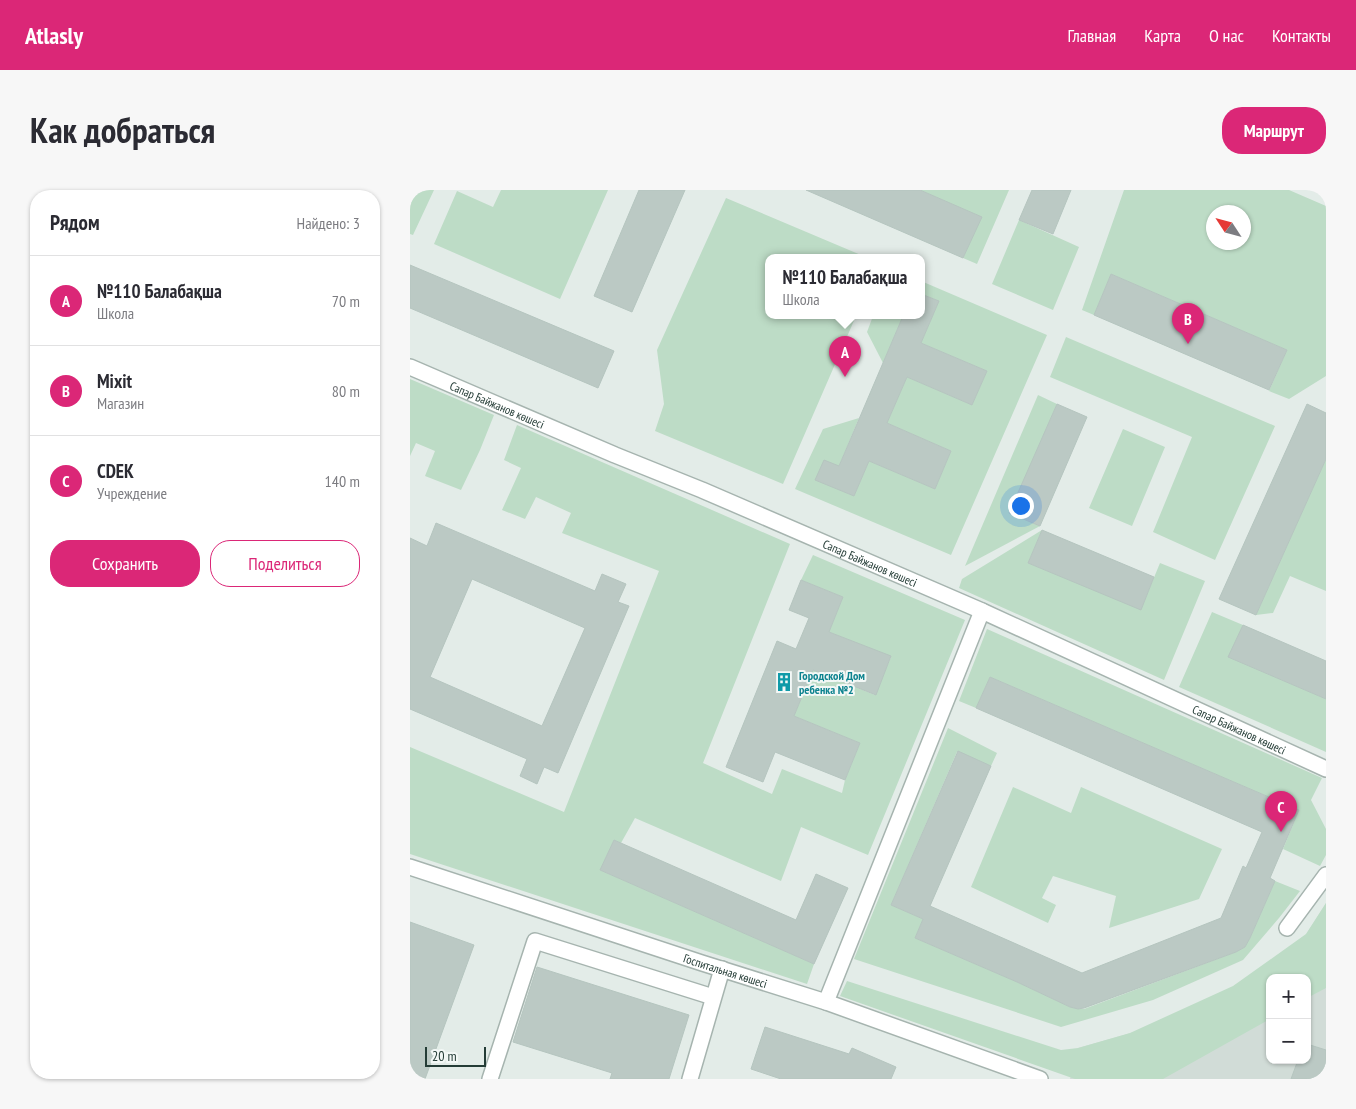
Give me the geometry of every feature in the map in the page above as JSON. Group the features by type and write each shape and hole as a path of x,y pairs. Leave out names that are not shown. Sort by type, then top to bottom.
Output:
{"street":[{"name":"Сапар Байжанов көшесі","path":"410,367 982,611 1326,769"},
{"path":"826,1002 982,611"},
{"name":"Госпитальная көшесі","path":"410,866 826,1002 1040,1079"},
{"path":"1287,928 1326,875"},
{"path":"490,1079 535,941 714,997"},
{"path":"690,1079 722,969"}],"shaded area":[{"path":"1326,903 1326,1079 1070,1079 1078,1048 1212,1010 1266,980 1266,1064 1311,1064 1311,974 1293,974 1283,971"}],"green space":[{"path":"410,190 434,190 413,235 410,234"},
{"path":"501,190 608,190 560,299 434,244 457,191 493,207"},
{"path":"920,190 1009,190 977,264 963,258 981,217"},
{"path":"1124,190 1289,190 1326,206 1326,376 1289,399 1269,391 1287,350 1111,274 1094,315 1082,310"},
{"path":"726,198 859,254 765,254 765,319 855,319 783,484 655,431 664,404 657,350"},
{"path":"1019,220 1079,247 1053,310 992,284"},
{"path":"925,283 1047,335 951,555 795,489 823,429 859,418 839,466 816,480 854,496 869,461 935,489 951,451 887,423 907,377 972,405 987,371 921,343 939,301 925,296"},
{"path":"872,319 902,319 883,363 867,332"},
{"path":"1066,337 1275,426 1215,560 1153,532 1192,437 1050,377"},
{"path":"410,379 494,415 461,490 425,476 435,451 416,443 410,456"},
{"path":"1038,395 1057,404 1010,513 1040,526 965,566"},
{"path":"517,425 790,544 703,763 772,794 782,769 842,793 845,780 860,743 794,716 813,670 875,695 891,657 829,632 843,597 801,580 813,555 965,620 868,855 801,827 781,881 635,818 621,843 614,840 600,870 814,964 807,984 410,854 410,747 564,812 659,571 562,533 571,513 536,497 525,519 502,510 521,468 504,460"},
{"path":"1123,429 1165,447 1132,526 1089,508"},
{"path":"1326,459 1326,591 1290,576 1273,613 1256,615"},
{"path":"1042,530 1028,563 1141,609 1160,563 1205,581 1164,680 959,588 962,579"},
{"path":"1212,612 1243,625 1229,657 1326,699 1326,752 1179,687"},
{"path":"987,629 1322,778 1311,800 1326,829 1326,855 1320,866 1283,849 1299,810 990,677 976,708 959,701"},
{"path":"948,728 997,753 991,766 957,752 891,905 923,919 915,938 1070,1007 1084,1009 1236,952 1245,947 1250,938 1275,881 1300,891 1243,960 1153,1000 1061,1027 854,959"},
{"path":"1013,787 1071,813 1081,787 1222,849 1199,899 1109,928 1116,896 1053,876 1042,898 1056,905 1048,923 971,887"},
{"path":"1326,903 1326,988 1311,996 1311,974 1266,974 1266,1021 1163,1079 1075,1079 840,996 847,981 1061,1050 1078,1048 1130,1033 1233,986 1306,934"}],"building":[{"path":"639,190 685,190 632,312 594,296"},
{"path":"806,190 920,190 982,217 963,258"},
{"path":"1032,190 1071,190 1053,234 1019,220"},
{"path":"410,265 614,351 598,388 410,308"},
{"path":"1111,274 1287,350 1269,390 1094,315"},
{"path":"925,296 939,301 921,343 987,371 972,405 907,377 887,423 951,451 935,489 869,461 854,496 815,480 824,460 839,466 902,319 925,319"},
{"path":"1057,404 1087,417 1040,526 1009,513"},
{"path":"1307,404 1326,413 1326,459 1256,615 1219,599"},
{"path":"436,523 595,591 602,574 626,584 618,602 629,606 558,773 544,767 537,784 520,776 527,759 410,709 410,538 427,546","holes":["472,579 585,628 542,726 430,677"]},
{"path":"1042,530 1154,577 1141,610 1028,563"},
{"name":"Городской Дом ребенка №2","path":"801,580 843,597 829,632 891,656 876,695 813,670 794,716 860,743 845,780 775,752 763,782 726,767 777,641 796,649 809,618 789,610"},
{"path":"1243,625 1326,661 1326,699 1228,657"},
{"path":"990,677 1299,810 1270,878 1275,881 1245,947 1236,952 1078,1009 915,938 923,919 891,905 958,751 991,766 930,906 1082,973 1221,918 1243,866 1246,868 1262,832 976,708"},
{"path":"614,840 796,920 816,874 848,888 814,964 600,870"},
{"path":"410,922 474,945 425,1079 410,1079"},
{"path":"537,967 689,1015 669,1079 610,1079 612,1073 513,1042"},
{"path":"765,1027 849,1054 852,1048 896,1067 891,1079 781,1079 751,1069"},
{"path":"1311,1045 1326,1050 1326,1079 1291,1079 1297,1064 1311,1064"}],"place":[{"name":"Mixit","path":"1188,344"},
{"name":"№110 Балабақша","path":"845,377"},
{"name":"Городской Дом ребенка №2","path":"784,682"},
{"name":"CDEK","path":"1281,832"}]}
